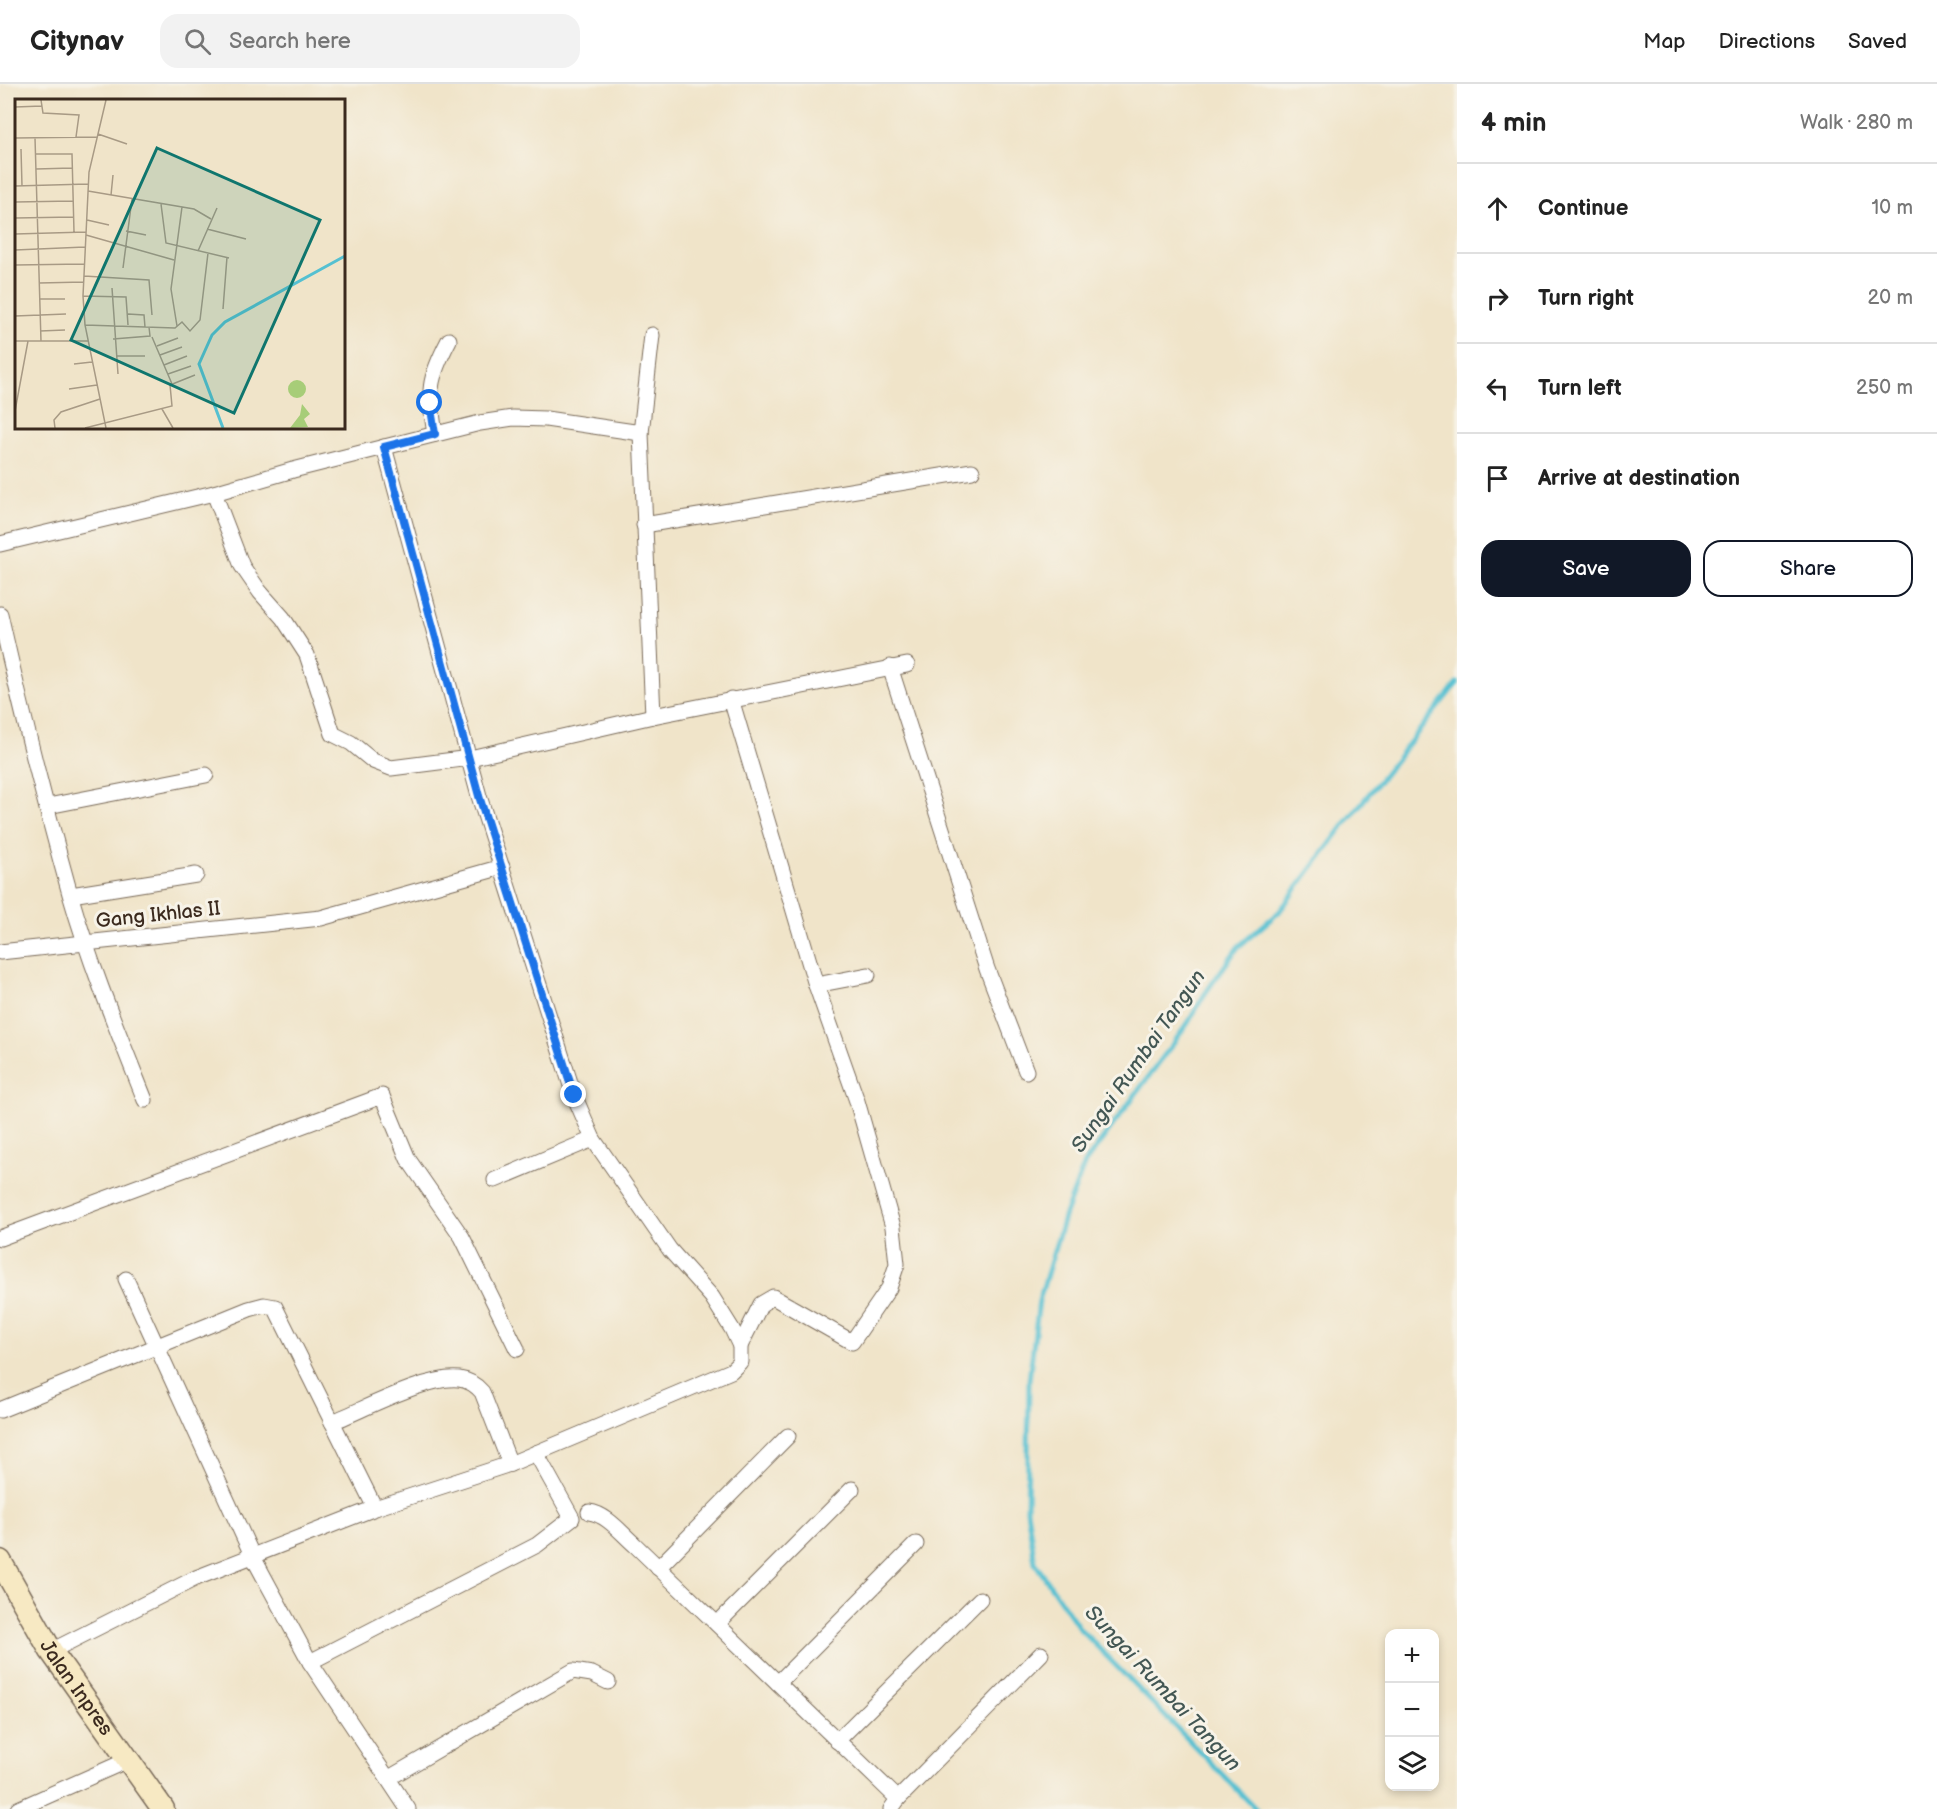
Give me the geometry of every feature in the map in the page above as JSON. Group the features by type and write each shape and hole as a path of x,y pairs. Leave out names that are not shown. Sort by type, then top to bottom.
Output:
{"main road":[{"name":"Jalan Inpres","path":"0,1561 51,1651 163,1809"}],"street":[{"path":"652,335 641,433 652,716"},
{"path":"435,434 430,403 432,373 449,340"},
{"path":"0,544 214,493 435,434 513,418 546,418 641,433"},
{"path":"384,447 470,758 574,1095 593,1139 670,1250 712,1297 740,1346"},
{"path":"644,525 972,471"},
{"path":"214,493 242,566 260,592 283,618 307,655 333,734 351,743 373,761 391,768 470,758 731,699 907,664"},
{"path":"0,614 14,679 71,895 146,1100"},
{"path":"890,666 987,969 1026,1071"},
{"path":"51,1651 196,1578 375,1508 510,1464 732,1371 740,1362 740,1346 761,1304 773,1297 852,1342 889,1288 897,1264 893,1227 857,1101 816,985 731,699"},
{"path":"48,806 206,775"},
{"name":"Gang Ikhlas II","path":"0,952 329,915 502,867"},
{"path":"71,895 196,875"},
{"path":"816,985 868,975"},
{"path":"0,1238 381,1096 408,1159 462,1237 517,1348"},
{"path":"495,1180 593,1139"},
{"path":"126,1279 252,1555 310,1662 408,1809"},
{"path":"0,1410 155,1345 249,1309 264,1305 275,1307 375,1508"},
{"path":"332,1422 428,1383 459,1379 476,1385 482,1392 510,1464"},
{"path":"658,1568 788,1436"},
{"path":"310,1662 537,1545 572,1518 536,1453"},
{"path":"717,1624 852,1489"},
{"path":"589,1512 596,1513 607,1520 717,1624 837,1741 894,1804 1041,1654"},
{"path":"778,1683 916,1544"},
{"path":"837,1741 980,1599"},
{"path":"389,1778 573,1671 592,1674 608,1682"},
{"path":"18,1809 128,1760"}],"waterway":[{"name":"Sungai Rumbai Tangun","path":"1256,1809 1080,1629 1035,1563 1027,1510 1029,1380 1039,1301 1065,1214 1085,1163 1188,1023 1204,995 1238,947 1279,912 1345,824 1457,683"}],"route":[{"path":"430,403 435,434 384,447 479,796 574,1095"}]}
